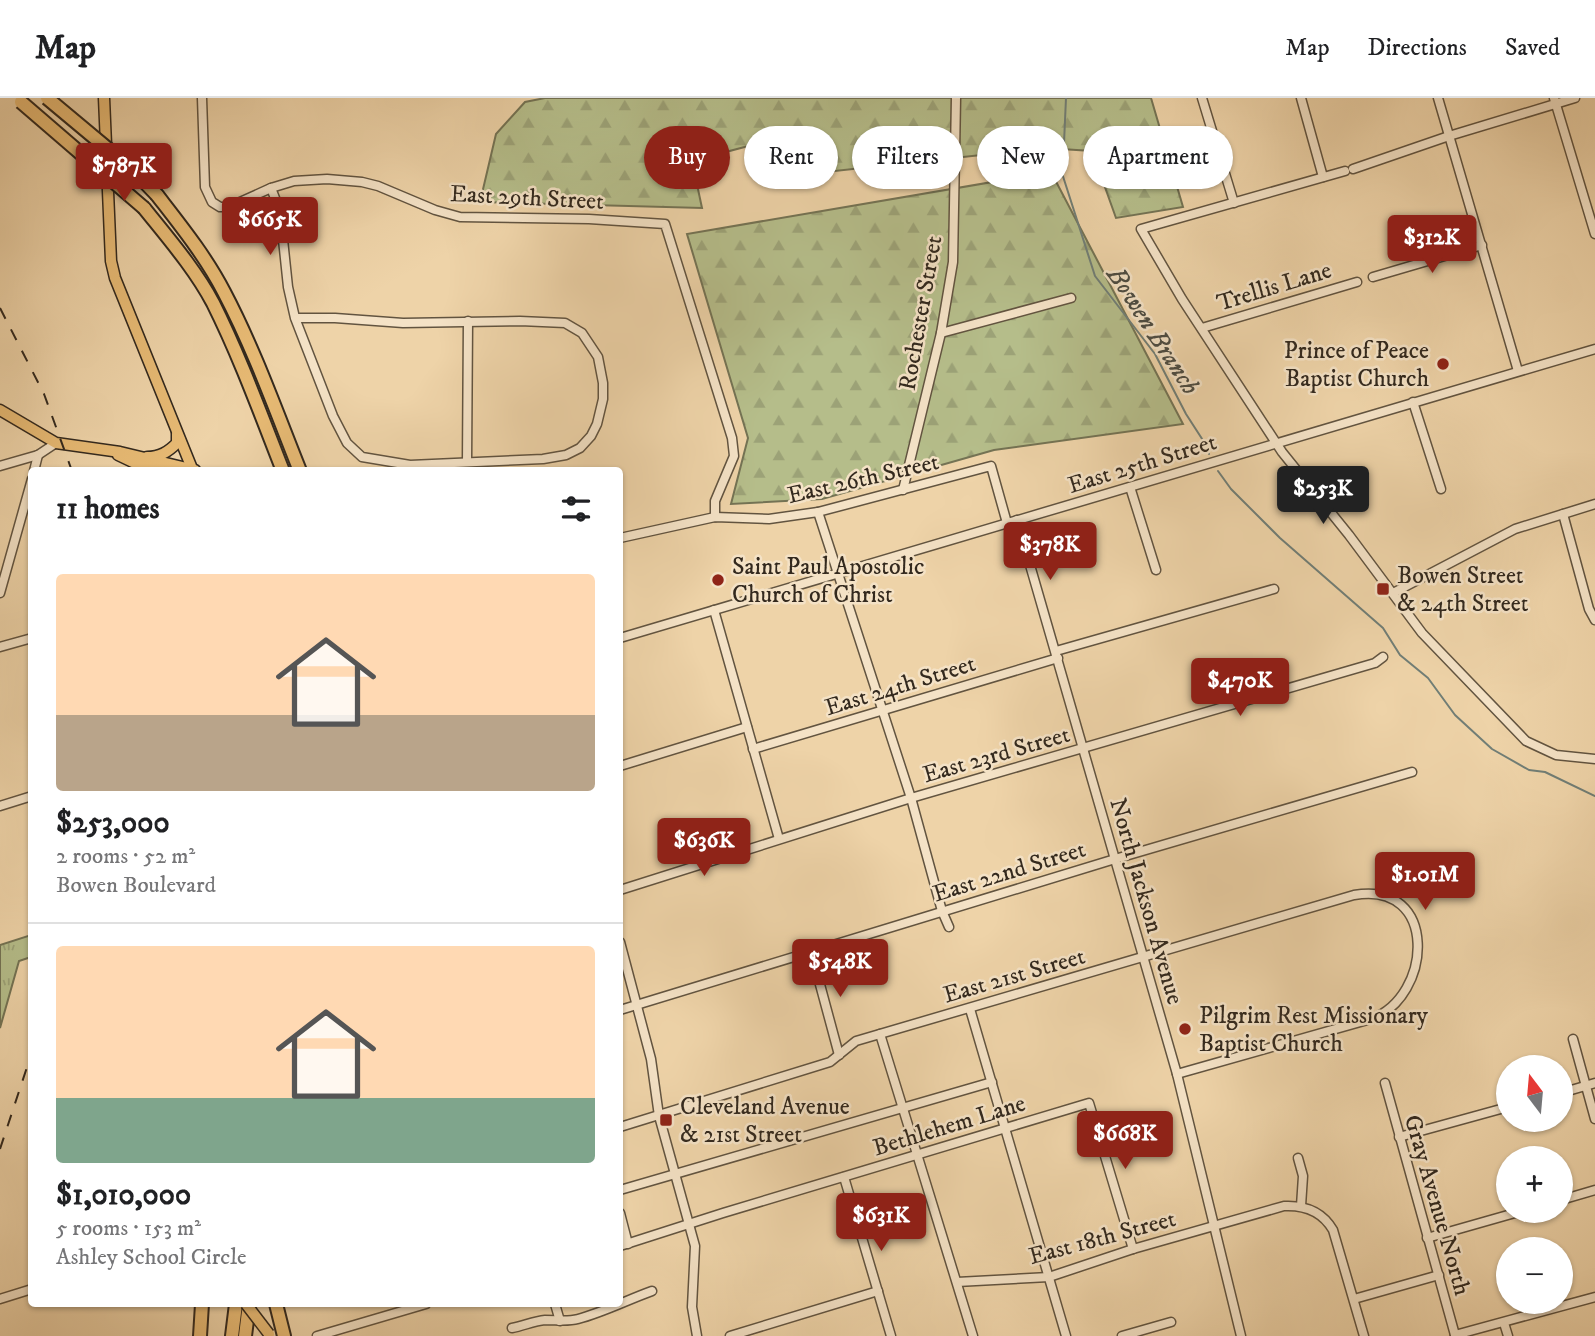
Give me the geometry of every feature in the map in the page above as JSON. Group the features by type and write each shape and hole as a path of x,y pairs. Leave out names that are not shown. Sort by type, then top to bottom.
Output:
{"highway":[{"path":"47,98 132,169 157,195 194,243 225,292 298,467"},
{"path":"19,100 144,208 180,253 212,302 261,412 282,467"},
{"path":"200,1336 202,1307"},
{"path":"232,1336 236,1307"},
{"path":"245,1336 247,1307"},
{"path":"277,1307 284,1336"}],"main road":[{"path":"104,98 111,261 127,312 192,467"},
{"path":"0,410 56,443 138,456 181,467"},
{"path":"138,456 157,456 168,452 177,443 175,427"},
{"path":"109,452 147,467"},
{"path":"249,1307 270,1335"}],"street":[{"name":"East 29th Street","path":"202,98 205,187 212,201 220,207 229,207 294,181 346,180 378,186 450,216 665,223 732,438 734,456 715,501 715,517"},
{"name":"Rochester Street","path":"904,489 941,333 953,262 956,98"},
{"path":"1202,98 1234,203"},
{"path":"1300,98 1323,177"},
{"path":"1437,98 1518,371"},
{"path":"1575,98 1555,101 1349,170 1141,229 1276,443 1417,626 1526,741 1556,755 1595,760"},
{"path":"1555,101 1595,234"},
{"path":"271,188 280,211 288,287 295,318 346,443 362,457 411,465 543,459 566,455 580,448 597,424 603,399 598,357 588,340 574,327 555,321 403,323 295,318"},
{"path":"1373,277 1482,245"},
{"name":"Trellis Lane","path":"1202,328 1357,282"},
{"path":"941,333 1072,298"},
{"path":"467,462 468,321"},
{"name":"East 25th Street","path":"623,637 840,575 1129,486 1595,349"},
{"path":"1413,402 1441,489"},
{"path":"0,466 38,455 56,443"},
{"path":"35,467 38,455"},
{"name":"East 26th Street","path":"623,537 715,517 769,519 818,512 991,466 1007,523"},
{"path":"1129,486 1156,570"},
{"path":"0,593 28,494"},
{"path":"1393,593 1515,529 1595,504"},
{"path":"818,512 883,710 949,927"},
{"path":"1563,514 1589,610 1595,620"},
{"name":"North Jackson Avenue","path":"1017,520 1177,1074 1241,1336"},
{"name":"East 24th Street","path":"753,749 1274,589"},
{"path":"714,610 779,839"},
{"path":"0,647 28,639"},
{"name":"East 23rd Street","path":"623,889 911,799 1362,667 1383,657"},
{"path":"623,765 747,727"},
{"name":"East 22nd Street","path":"623,1009 811,950 1412,772"},
{"path":"0,806 28,797"},
{"name":"East 21st Street","path":"623,1126 830,1062 856,1041 1363,894 1386,896 1401,905 1412,918 1417,932 1418,953 1409,982 1392,1007 1380,1016 1177,1074"},
{"path":"811,950 839,1055"},
{"path":"623,953 651,1059 659,1116 695,1246 692,1307 697,1336"},
{"path":"970,1009 1066,1336"},
{"path":"880,1034 973,1336"},
{"path":"1573,1039 1590,1085 1595,1119"},
{"path":"623,1189 992,1082"},
{"name":"Gray Avenue North","path":"1385,1083 1454,1335"},
{"path":"1573,1090 1590,1085"},
{"name":"Bethlehem Lane","path":"624,1245 1089,1102 1133,1249"},
{"path":"1399,1137 1496,1110"},
{"path":"1298,1158 1303,1176 1301,1206 1311,1209 1329,1224 1364,1336"},
{"path":"844,1177 891,1336"},
{"path":"1573,1196 1595,1190"},
{"name":"East 18th Street","path":"957,1283 1049,1277 1133,1249 1284,1206 1301,1206"},
{"path":"1427,1238 1496,1218"},
{"path":"1354,1299 1439,1275"},
{"path":"0,1299 28,1290"},
{"path":"623,1302 652,1291"},
{"path":"730,1336 878,1291"},
{"path":"1454,1335 1595,1297"},
{"path":"317,1336 416,1307"},
{"path":"556,1307 560,1321"},
{"path":"512,1328 542,1320 577,1319 617,1307"},
{"path":"1122,1336 1171,1322"},
{"path":"1504,1323 1508,1336"}],"green space":[{"path":"545,98 1151,98 1159,126 1083,126 1083,150 1069,150 1069,126 977,126 977,155 963,157 963,126 852,126 852,169 838,171 838,126 744,126 744,147 730,151 730,126 644,126 644,189 698,189 702,208 480,202 496,134 525,102"},
{"path":"977,185 977,189 1060,189 1183,424 994,450 822,499 731,504 748,438 687,234"},
{"path":"1106,189 1178,189 1183,207 1116,218"},
{"path":"28,936 28,958 19,961 0,1028 0,945"}],"waterway":[{"name":"Bowen Branch","path":"1066,98 1060,167 1095,276 1155,354 1209,454"},
{"name":"Bowen Branch","path":"1218,471 1231,489 1280,538 1383,628 1400,655 1428,678 1455,715 1492,749 1529,770 1545,772 1595,796"}],"railway":[{"path":"0,308 44,394 71,467"},
{"path":"0,1149 28,1064"}],"place":[{"name":"Prince of Peace Baptist Church","path":"1443,364"},
{"name":"Saint Paul Apostolic Church of Christ","path":"718,580"},
{"name":"Bowen Street & 24th Street","path":"1383,589"},
{"name":"Pilgrim Rest Missionary Baptist Church","path":"1185,1029"},
{"name":"Cleveland Avenue & 21st Street","path":"666,1120"}]}
